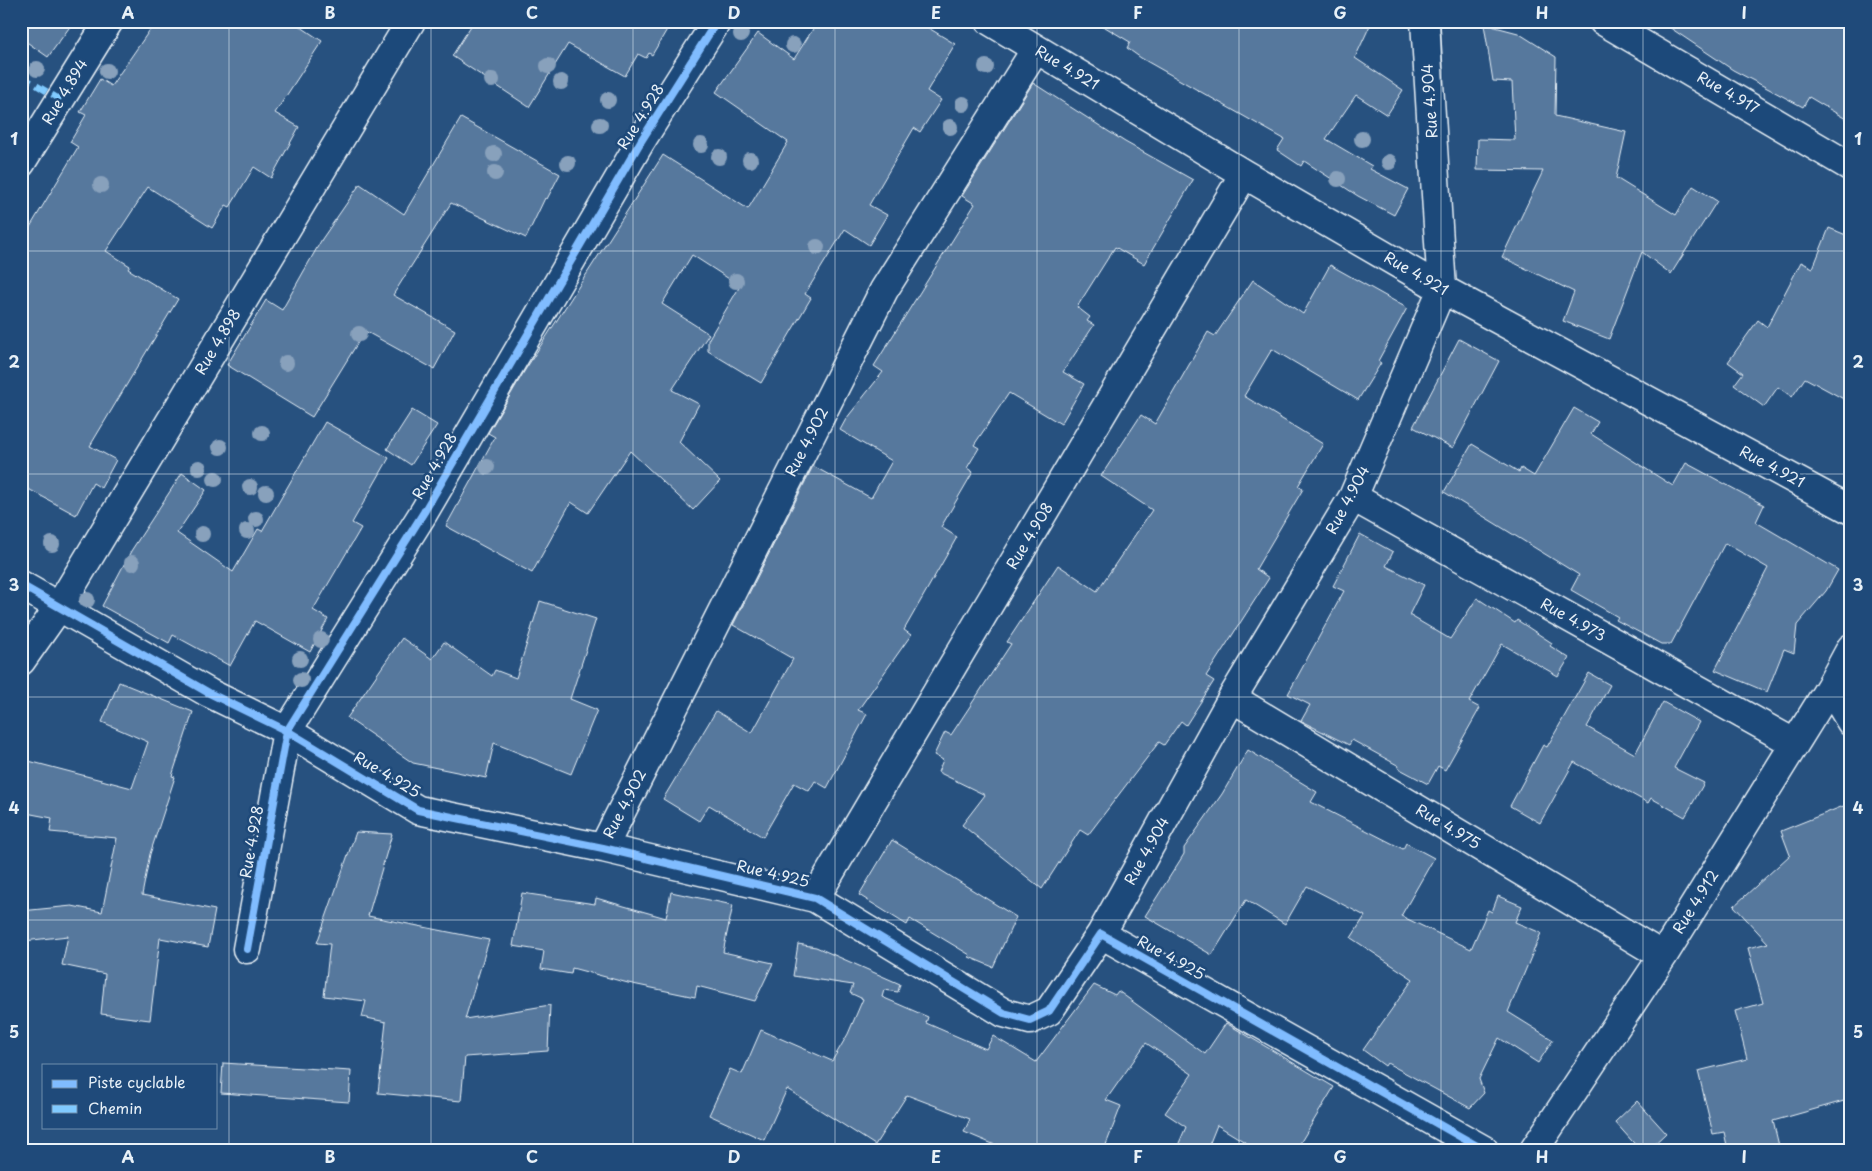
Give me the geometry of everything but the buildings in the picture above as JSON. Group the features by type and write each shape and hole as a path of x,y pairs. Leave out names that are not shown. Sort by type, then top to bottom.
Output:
{"street":[{"name":"Rue 4.894","path":"21,163 109,21"},
{"name":"Rue 4.898","path":"21,661 59,607 411,21"},
{"name":"Rue 4.928","path":"247,949 286,730 424,512 641,141 717,21"},
{"name":"Rue 4.921","path":"990,21 1244,174 1442,289 1851,510"},
{"name":"Rue 4.904","path":"1101,934 1232,698 1353,497 1442,289 1425,21"},
{"name":"Rue 4.917","path":"1603,21 1851,167"},
{"name":"Rue 4.902","path":"603,848 884,290 1036,49"},
{"name":"Rue 4.908","path":"815,898 1244,174"},
{"name":"Rue 4.973","path":"1353,497 1794,743"},
{"name":"Rue 4.925","path":"21,585 209,693 286,730 418,810 603,848 815,898 1004,1013 1030,1020 1048,1011 1101,934 1484,1150"},
{"name":"Rue 4.912","path":"1534,1150 1663,956 1830,687 1851,648"},
{"path":"1830,687 1851,722"},
{"name":"Rue 4.975","path":"1232,698 1663,956"}],"marked path":[{"path":"21,76 61,100"}],"cycle path":[{"path":"247,949 287,731 424,512 641,141 717,21"},
{"path":"21,585 209,693 287,731 418,810 603,848 815,898 1004,1013 1030,1020 1049,1011 1101,934 1484,1150"}]}
